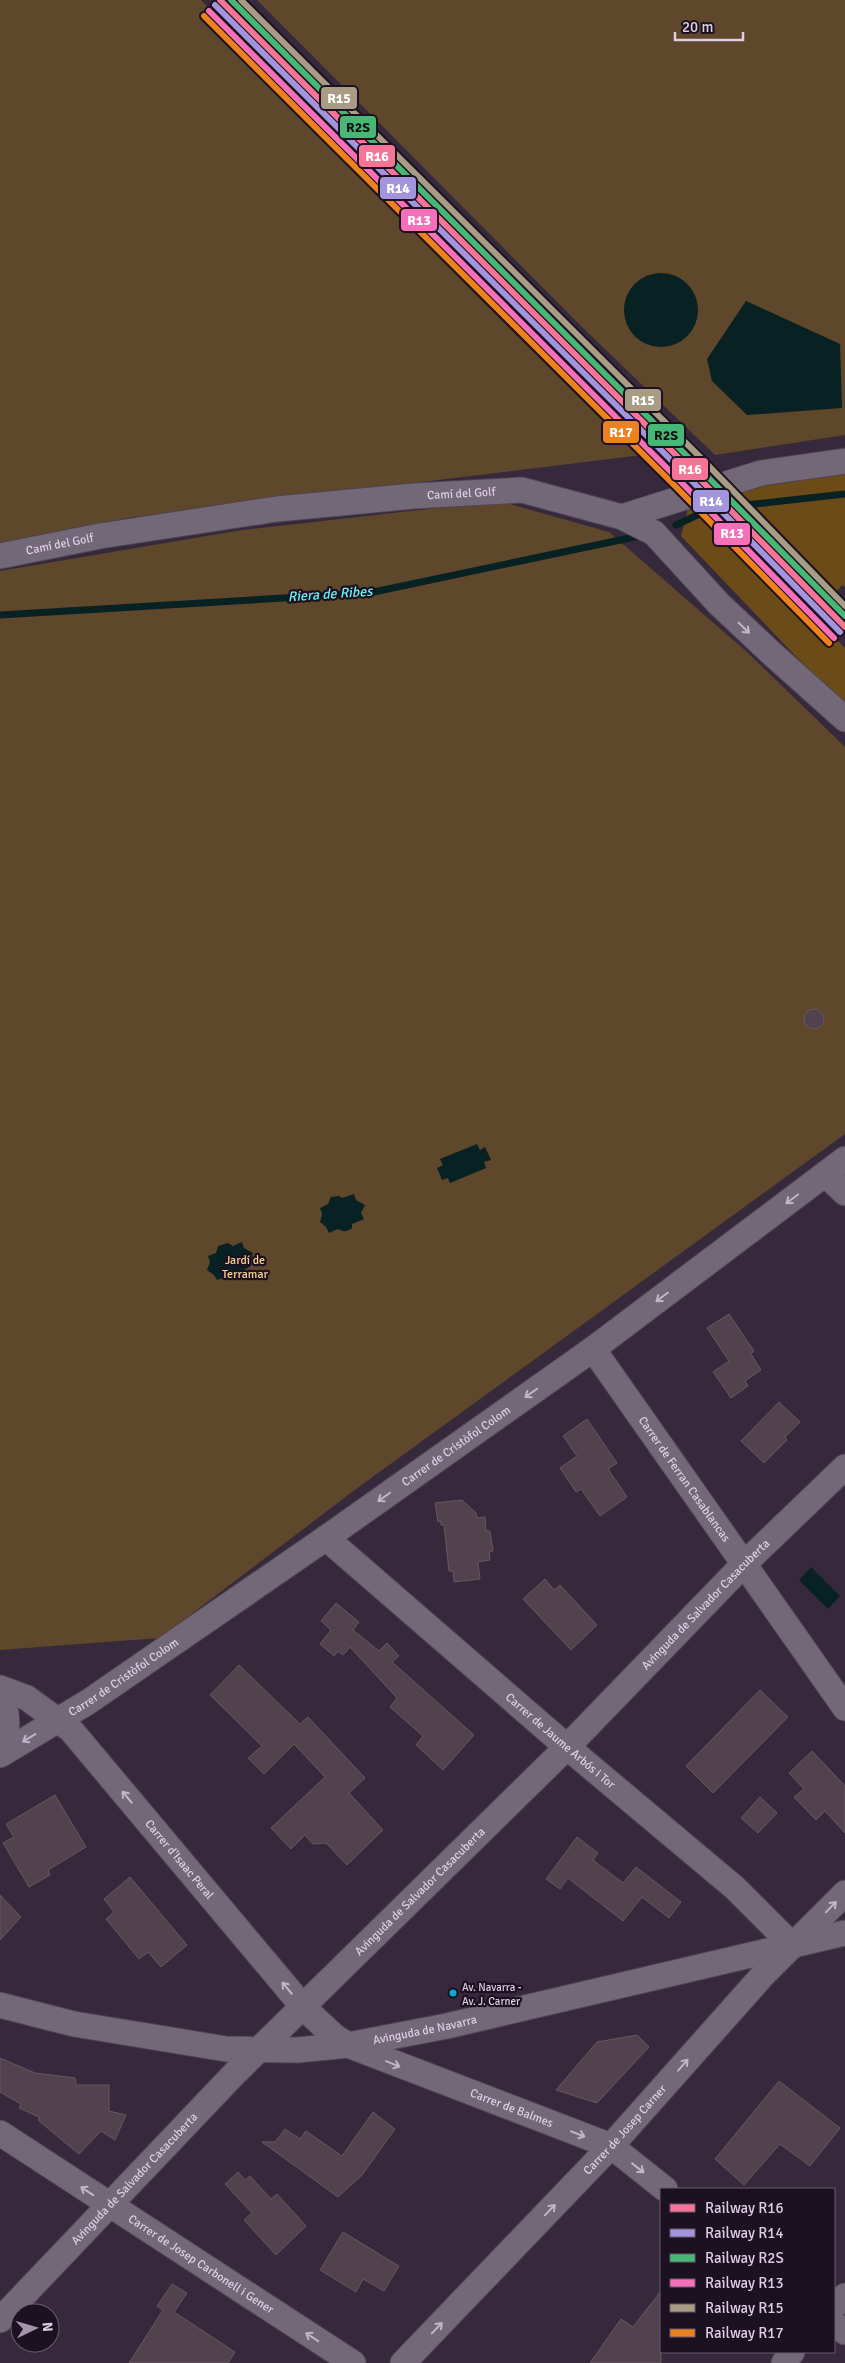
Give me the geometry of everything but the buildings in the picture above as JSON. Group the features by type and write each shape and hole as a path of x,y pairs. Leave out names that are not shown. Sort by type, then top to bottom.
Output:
{"street":[{"path":"622,517 761,473 845,461"},
{"name":"Camí del Golf","path":"0,556 100,536 278,509 424,495 522,490 622,517 654,533 719,604 845,719"},
{"name":"Carrer de Cristòfol Colom","path":"0,1755 59,1720 326,1538 593,1349 845,1159"},
{"path":"825,1174 845,1193"},
{"name":"Carrer de Ferran Casablancas","path":"593,1349 845,1708"},
{"name":"Avinguda de Salvador Casacuberta","path":"0,2320 236,2072 304,2008 567,1747 744,1565 845,1468"},
{"name":"Carrer de Jaume Arbós i Tor","path":"326,1538 567,1747 735,1888 793,1946"},
{"name":"Carrer d'Isaac Peral","path":"0,1688 27,1698 71,1730 304,2008 334,2036 348,2046"},
{"path":"0,1699 5,1709 6,1731 0,1748"},
{"name":"Carrer de Josep Carner","path":"403,2363 611,2146 763,1975 845,1893"},
{"name":"Avinguda de Navarra","path":"0,2004 74,2024 194,2045 260,2051 348,2046 447,2026 845,1933"},
{"name":"Carrer de Balmes","path":"348,2046 611,2146 664,2188"},
{"name":"Carrer de Josep Carbonell i Gener","path":"0,2133 353,2363"},
{"path":"835,2305 845,2296"}],"green space":[{"path":"0,0 201,0 386,192 557,358 650,454 127,518 0,546"},
{"path":"257,0 845,0 845,435 715,455 584,329"},
{"name":"Jardí de Terramar","path":"499,501 609,532 747,652 845,747 845,1134 356,1489 160,1638 0,1650 0,571 242,530"}],"shaded area":[{"path":"661,273 675,276 687,284 695,296 698,310 695,324 687,336 675,344 661,347 647,344 635,336 627,324 624,310 627,296 635,284 647,276"},
{"path":"746,301 840,344 842,408 747,415 712,381 707,359"},
{"path":"845,471 845,587 842,585 816,618 845,648 845,708 681,536 688,509 716,491"},
{"path":"477,1144 480,1150 485,1147 491,1160 484,1162 486,1168 450,1183 448,1178 442,1180 437,1168 443,1165 440,1159"},
{"path":"354,1194 356,1200 365,1205 361,1213 364,1219 352,1224 352,1228 349,1230 338,1229 329,1233 320,1222 322,1214 320,1208 328,1204 331,1197 339,1196 342,1198"},
{"path":"242,1242 244,1248 253,1253 249,1261 251,1266 231,1280 226,1277 217,1280 207,1270 210,1262 208,1256 216,1253 218,1246 228,1243 233,1246"},
{"path":"811,1567 840,1596 828,1609 799,1580"}],"waterway":[{"name":"Riera de Ribes","path":"676,525 710,509 845,494"},
{"name":"Riera de Ribes","path":"0,615 369,593 644,535"}],"rail line":[{"name":"R16","path":"220,0 691,470 845,627"},
{"name":"R2S","path":"231,0 845,616"},
{"name":"R15","path":"241,0 702,459 845,606"},
{"name":"R14","path":"215,5 686,475 840,632"},
{"name":"R13","path":"209,11 680,481 834,638"},
{"name":"R17","path":"204,16 675,486 829,643"}],"place":[{"name":"Av. Navarra - Av. J. Carner","path":"453,1993"}]}
